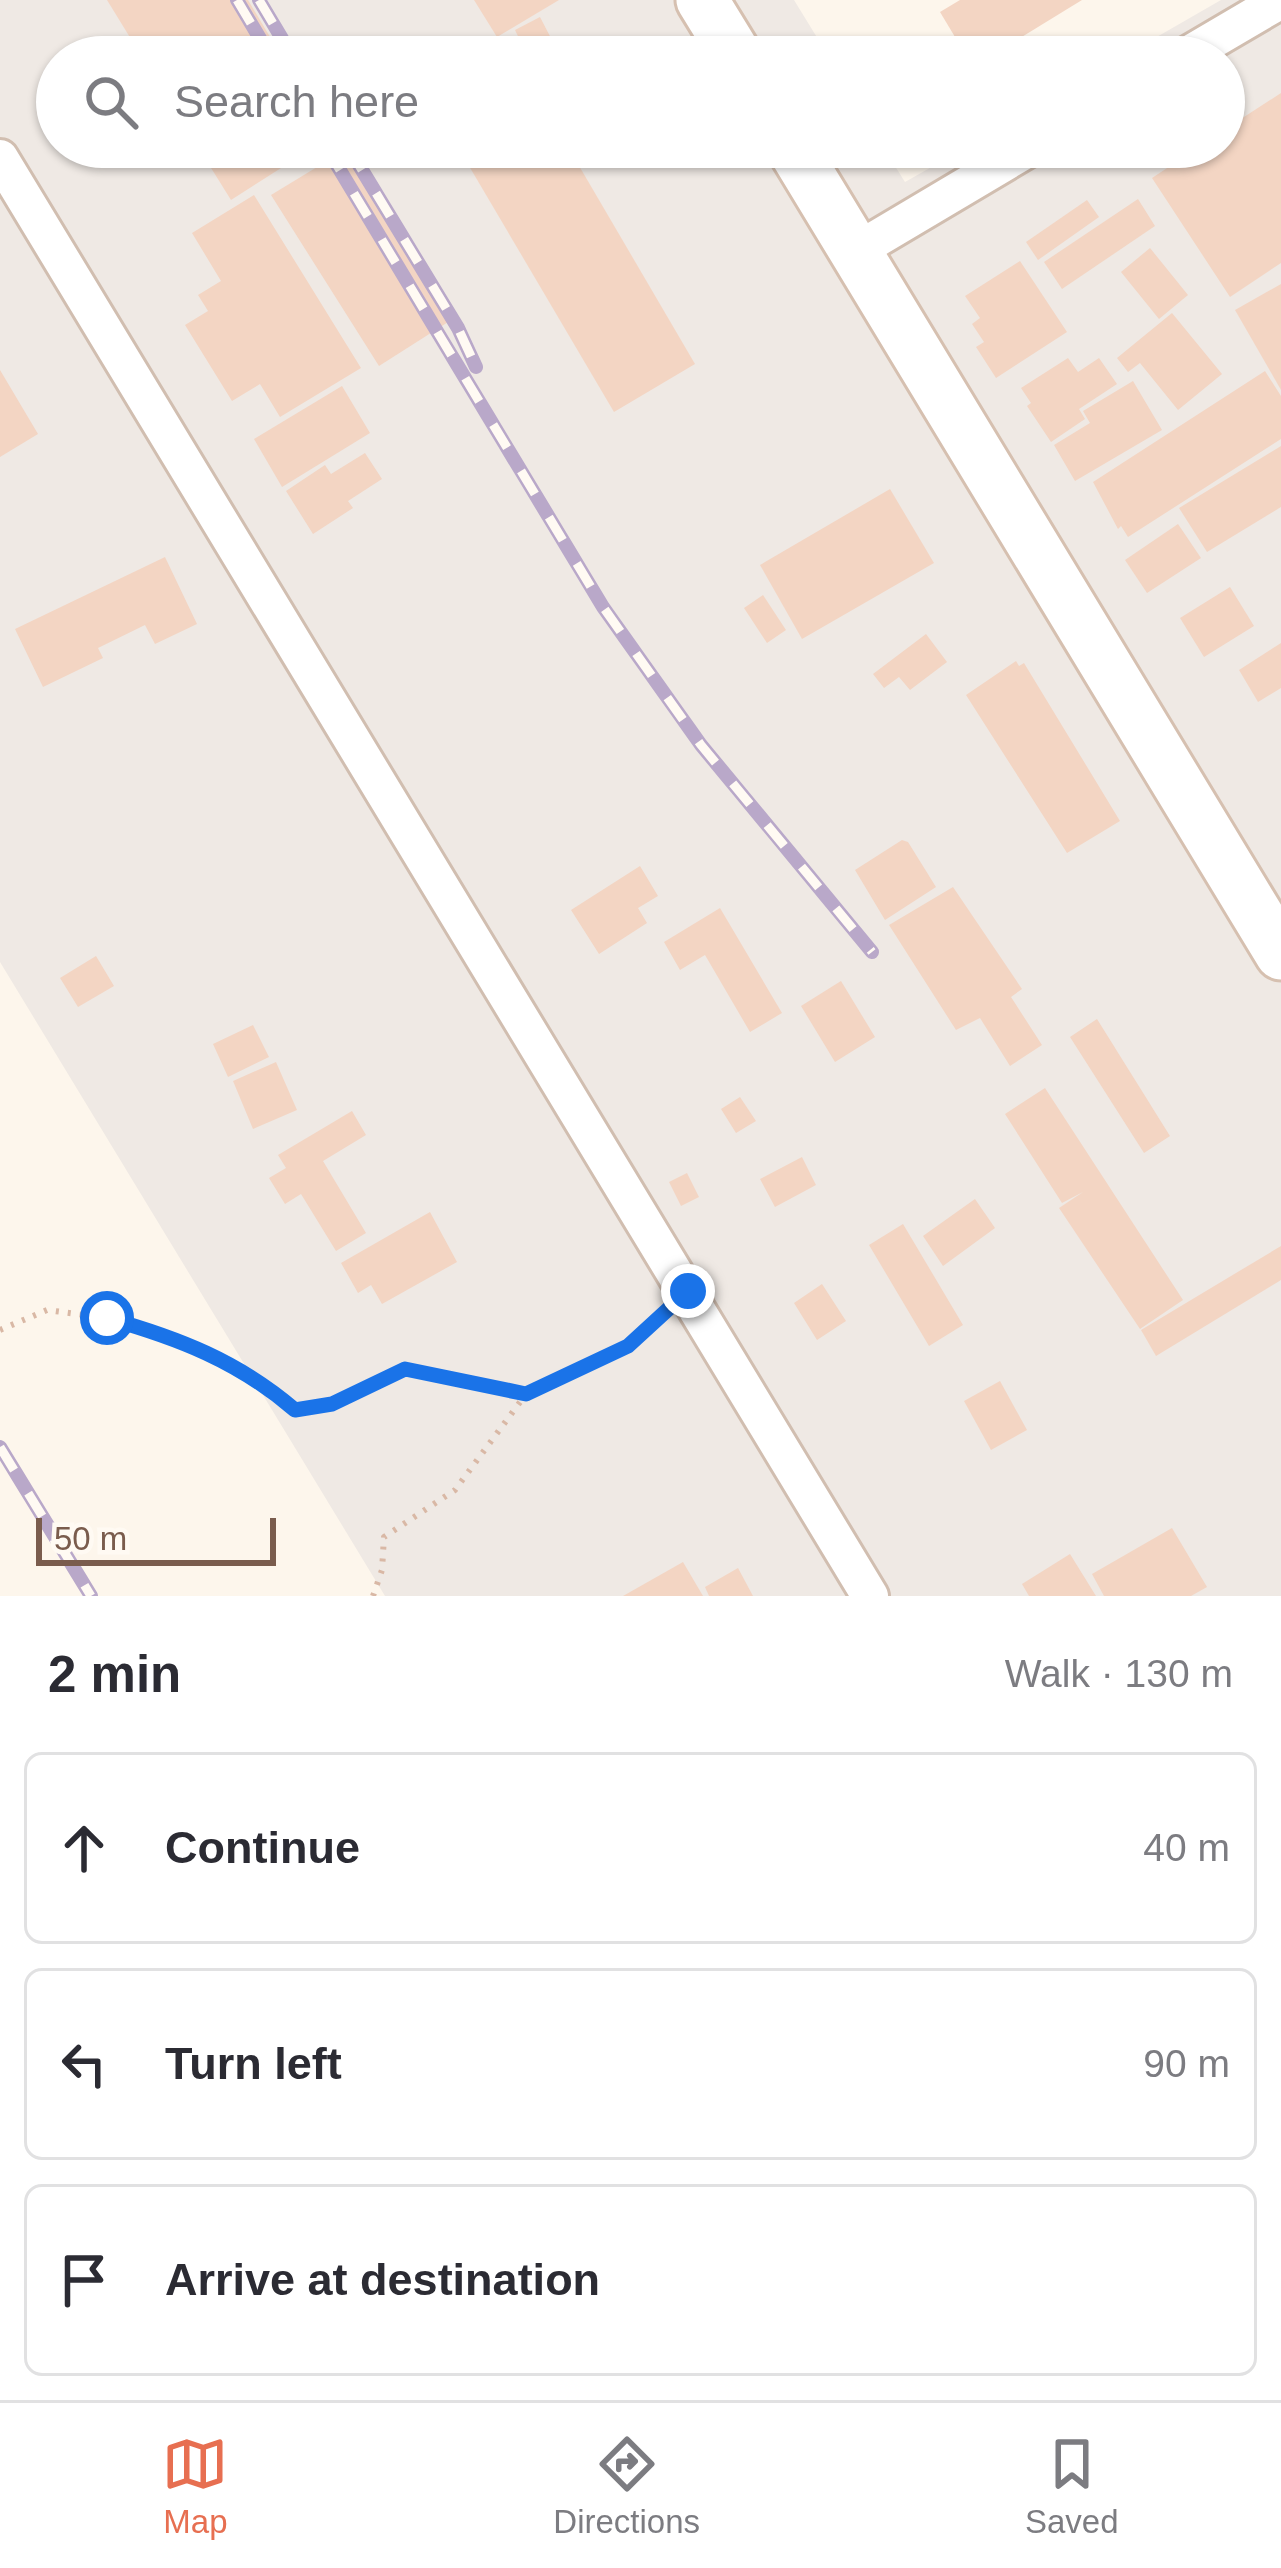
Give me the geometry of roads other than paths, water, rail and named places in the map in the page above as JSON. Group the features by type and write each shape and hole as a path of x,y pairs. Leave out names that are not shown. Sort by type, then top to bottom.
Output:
{"main road":[{"path":"702,0 724,36"},
{"path":"805,168 1281,954"}],"street":[{"path":"1220,36 1281,0"},
{"path":"0,158 870,1596"},
{"path":"856,250 995,168"}],"railway":[{"path":"237,0 258,36"},
{"path":"259,0 280,36"},
{"path":"339,168 603,607 701,745 872,952"},
{"path":"361,168 458,328 476,367"},
{"path":"0,1447 91,1596"}]}
